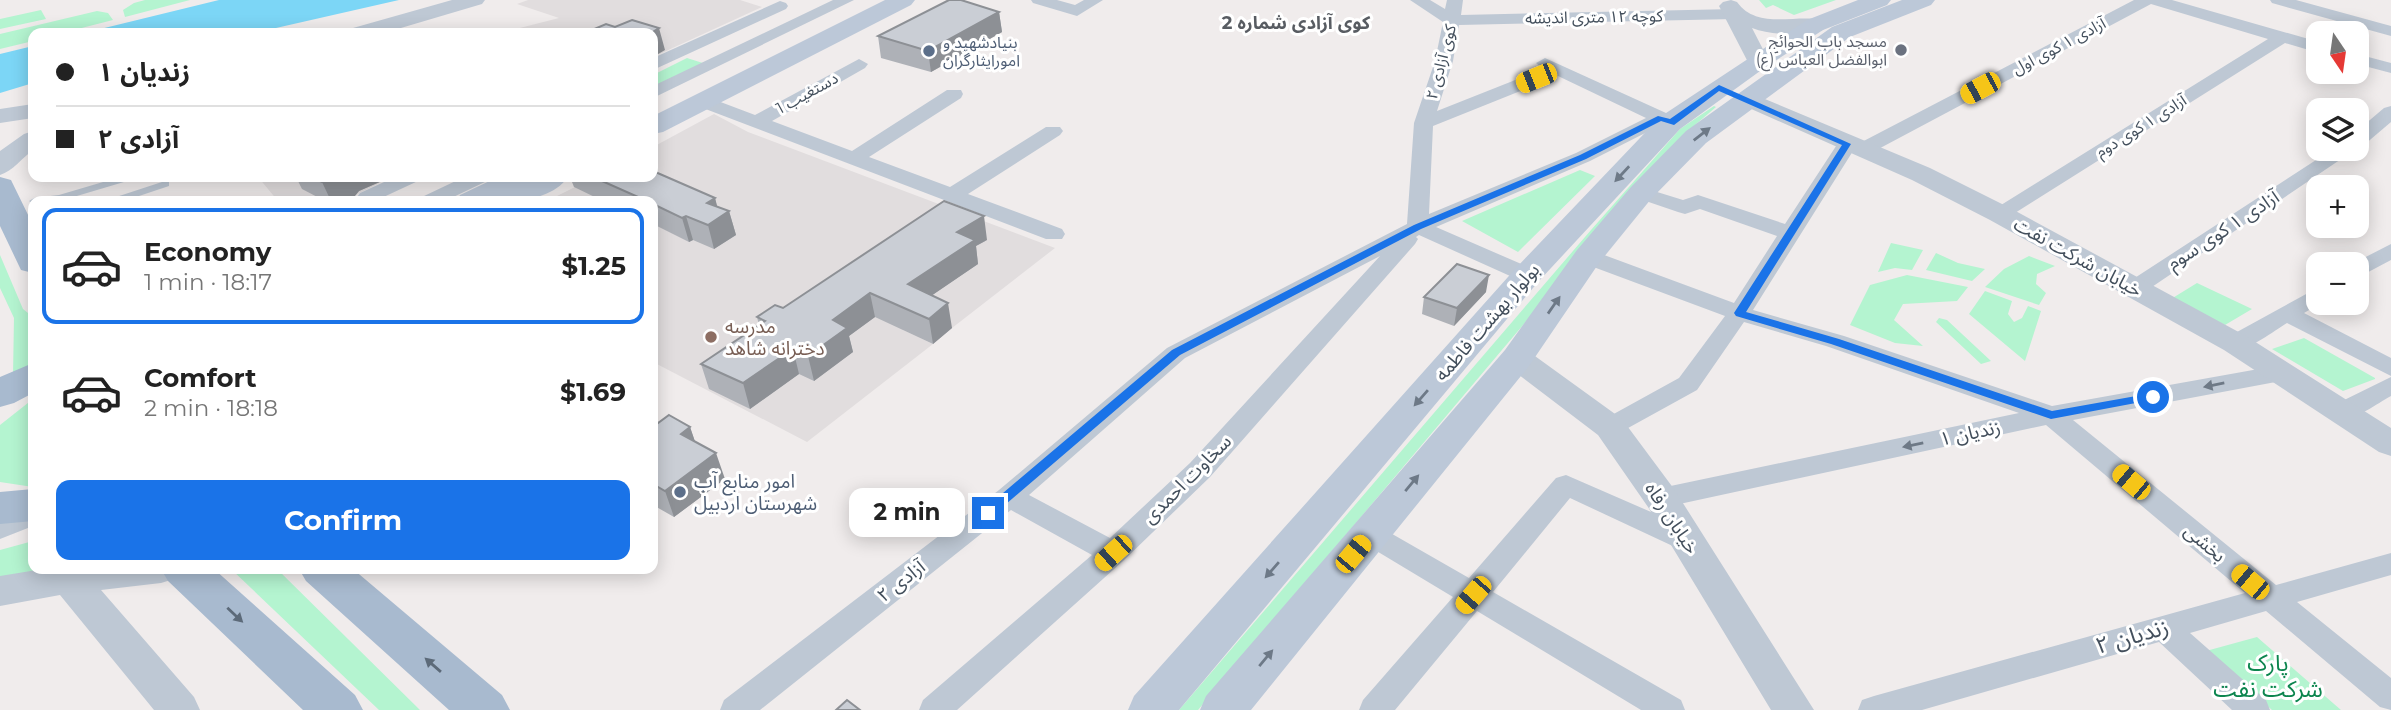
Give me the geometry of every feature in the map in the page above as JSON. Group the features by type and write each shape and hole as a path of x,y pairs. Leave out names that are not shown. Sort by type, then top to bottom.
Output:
{"main road":[{"path":"658,109 878,0"},
{"path":"658,124 903,0"},
{"name":"بولوار بهشت فاطمه","path":"1223,710 1517,358 1588,257 1641,193 1696,137 1758,61 1815,25 1872,8 1923,0"},
{"name":"بولوار بهشت فاطمه","path":"1152,710 1527,275 1666,120 1733,93 1841,32 1872,8"},
{"path":"460,196 505,182"},
{"path":"515,196 543,182"},
{"path":"19,199 28,237"},
{"path":"0,394 28,379"},
{"path":"0,508 28,506"},
{"path":"189,574 337,710"},
{"path":"328,574 484,710"}],"street":[{"path":"378,28 475,0"},
{"path":"754,0 815,15"},
{"path":"658,91 846,0"},
{"path":"1039,0 1077,11 1096,0"},
{"path":"1418,0 1454,10"},
{"name":"آزادی ۱ کوی اول","path":"1854,147 2146,0"},
{"path":"2154,0 2306,43"},
{"path":"2278,0 2391,31"},
{"path":"658,63 780,6"},
{"path":"1731,7 1770,27 1815,25"},
{"path":"1731,7 1758,61"},
{"name":"کوچه ۱۲ متری اندیشه","path":"1454,10 1731,7"},
{"name":"کوی آزادی ۲","path":"1418,227 1424,123 1444,61 1454,10"},
{"path":"728,30 759,42"},
{"name":"آزادی ۱ کوی دوم","path":"2000,214 2283,37"},
{"path":"684,51 716,63"},
{"path":"1540,60 1666,120"},
{"path":"2370,62 2391,68"},
{"name":"دستغیب 1","path":"756,122 859,64"},
{"name":"کوی آزادی ۲","path":"1424,123 1559,69"},
{"name":"خیابان شرکت نفت","path":"1733,93 1921,174 2000,214 2235,344 2391,444"},
{"path":"854,158 954,94"},
{"path":"702,102 1054,234"},
{"path":"0,116 28,112"},
{"path":"2369,131 2391,112"},
{"name":"آزادی ۲","path":"736,710 1009,496 1176,353 1418,227 1666,120"},
{"path":"952,195 1053,131"},
{"path":"0,167 12,153 28,142"},
{"path":"1610,427 1688,384 1740,313 1790,233 1854,147"},
{"name":"آزادی ۱ کوی سوم","path":"2135,288 2328,161"},
{"path":"369,196 402,182"},
{"path":"426,182 460,196 475,182"},
{"path":"1641,193 1685,208 1698,201 1790,233"},
{"path":"1418,227 1527,275"},
{"name":"سخاوت احمدی","path":"935,710 1113,553 1200,470 1418,227"},
{"path":"2369,264 2391,251"},
{"path":"1588,257 1740,313 1835,341 2051,415"},
{"path":"2235,344 2306,301"},
{"path":"2286,313 2391,369"},
{"name":"خیابان رفاه","path":"1517,358 1610,427 1661,498 1793,710"},
{"name":"زندیان ۱","path":"1661,498 2051,415 2281,373"},
{"path":"2341,412 2391,385"},
{"name":"بخشی","path":"2051,415 2391,697"},
{"path":"1375,710 1566,485 1686,540"},
{"path":"1009,496 1113,553"},
{"path":"0,526 28,513"},
{"path":"1370,534 1669,710"},
{"name":"زندیان ۲","path":"1874,710 2163,626 2391,564"},
{"path":"0,591 114,574"},
{"path":"69,579 179,710"},
{"path":"2163,626 2254,710"}],"lane":[{"path":"67,196 113,182"},
{"path":"129,196 165,184"}],"shaded area":[{"path":"528,0 740,0 762,7 658,55 658,28 520,28 559,18 517,4"},
{"path":"714,114 748,132 1055,248 952,328 924,314 903,330 933,344 807,442 658,365 658,196 557,196 585,182 658,182 658,144","holes":["947,225 986,240 960,256","852,353 799,374 750,409 710,388"]},
{"path":"262,182 381,182 354,196 274,196"}],"green space":[{"path":"145,0 190,0 125,17 123,10"},
{"path":"1759,0 1836,0 1794,15 1773,5 1766,8"},
{"path":"41,10 46,19 0,29 0,19"},
{"path":"97,11 108,13 113,20 82,28 28,28 28,42 0,49 0,34"},
{"path":"687,58 709,65 658,90 658,72"},
{"path":"1716,107 1688,131 1626,203 1198,710 1179,710 1680,129"},
{"path":"1580,170 1595,176 1518,252 1462,221"},
{"path":"1891,243 1923,250 1912,270 1895,268 1878,272"},
{"path":"1936,253 1958,263 1985,269 1972,281 1926,270"},
{"path":"0,255 23,309 28,313 28,368 13,375 14,318 0,288"},
{"path":"2029,256 2055,266 2037,274 2036,284 2046,293 2039,305 1985,287 2004,269"},
{"path":"1907,275 1968,287 1957,301 1903,304 1894,320 1923,346 1895,343 1850,325 1870,285"},
{"path":"2197,283 2252,309 2225,325 2171,299"},
{"path":"1985,291 2012,301 2008,314 2014,322 2022,318 2028,306 2041,311 2025,361 1969,314"},
{"path":"1939,318 1947,320 1991,361 1981,364 1936,322"},
{"path":"2304,338 2375,379 2343,391 2272,349"},
{"path":"28,403 28,486 0,482 0,425"},
{"path":"28,542 28,574 0,577 0,550"},
{"path":"236,574 282,574 420,710 379,710"},
{"name":"پارک شرکت نفت","path":"2257,637 2341,710 2272,710 2206,651"}],"water":[{"path":"219,0 399,0 276,28 104,28"},
{"path":"28,47 28,85 0,93 0,54"}],"building":[{"path":"949,0 961,0 999,12 928,51 878,36"},
{"path":"632,20 659,28 597,28 606,24 615,27"},
{"path":"658,173 715,198 707,203 729,211 708,225 686,216 682,218 658,206 658,196 636,196 604,182 658,182"},
{"path":"944,201 984,216 957,232 975,240 908,284 948,303 929,319 870,293 833,320 847,328 808,356 793,349 743,383 701,364 765,321 757,317 775,305 783,308"},
{"path":"1457,264 1489,275 1457,308 1424,297"},
{"path":"669,415 690,427 681,434 716,453 665,491 658,487 658,423"},
{"path":"847,700 860,710 836,710"}],"place":[{"name":"مسجد باب الحوائج ابوالفضل العباس (ع)","path":"1901,50"},
{"name":"بنیادشهید و امورایثارگران","path":"929,51"},
{"name":"مدرسه دخترانه شاهد","path":"711,337"},
{"name":"امور منابع آب شهرستان اردبیل","path":"680,492"}],"district":[{"name":"کوی آزادی شماره 2","path":"1296,23"}],"route":[{"path":"988,513 1176,353 1418,227 1583,157 1661,118 1670,123 1719,88 1847,144 1740,313 1835,341 2051,415 2153,397"}]}
